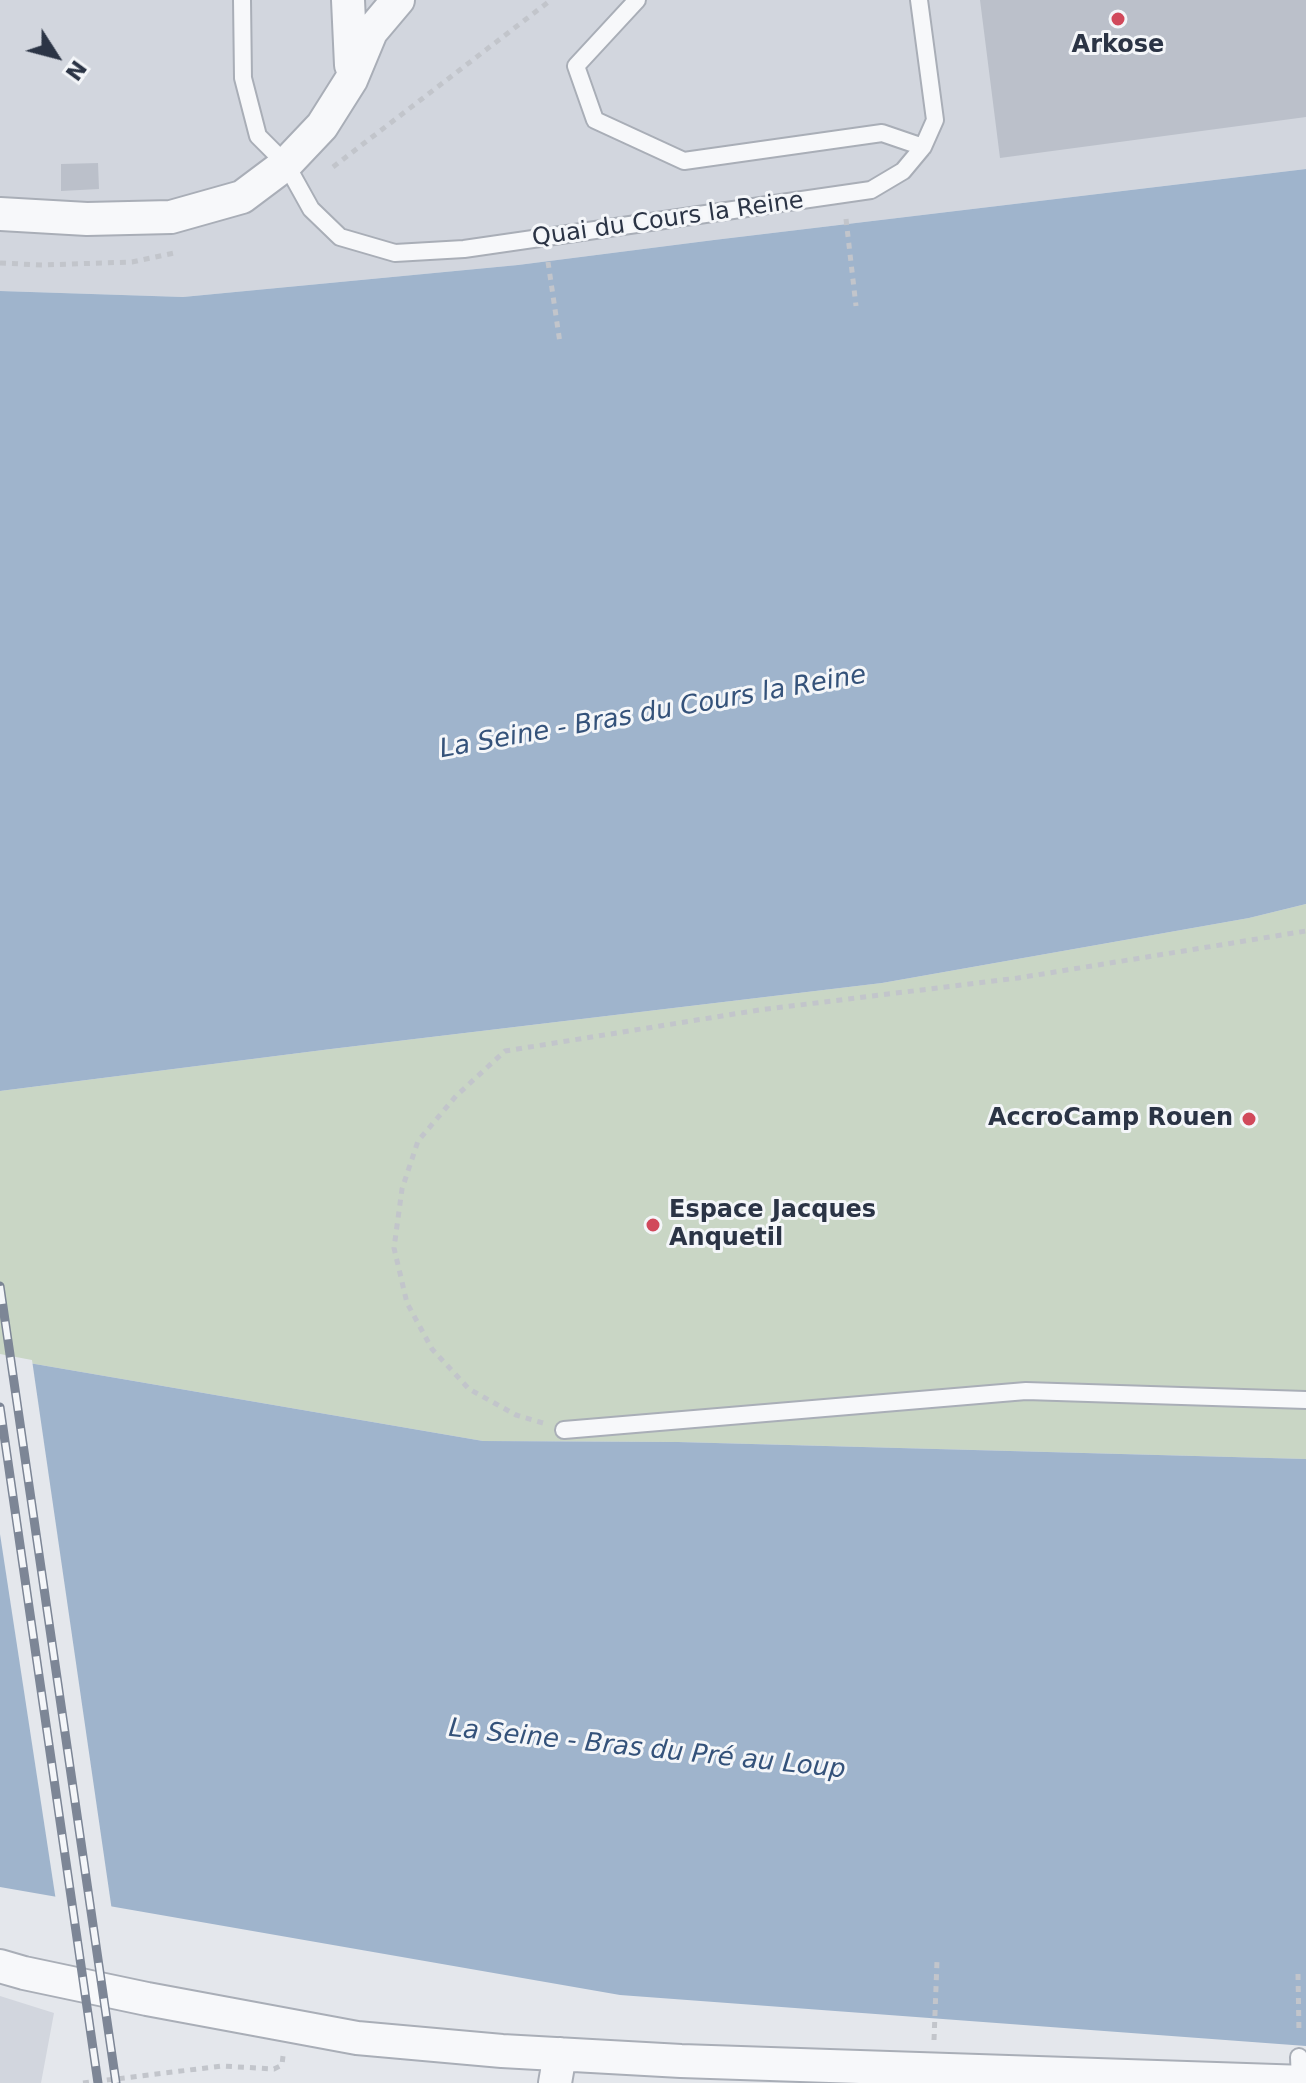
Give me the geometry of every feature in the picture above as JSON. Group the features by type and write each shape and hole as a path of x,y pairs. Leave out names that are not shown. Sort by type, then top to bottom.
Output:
{"street":[{"path":"348,0 351,80"},
{"path":"0,214 87,219 171,217 242,197 286,164 322,126 351,80 371,32 398,0"},
{"path":"16,1961 147,1999 357,2038 503,2040 557,2069 681,2061 934,2059 1302,2074"}],"lane":[{"name":"Quai du Cours la Reine","path":"242,0 243,78 258,136 286,164 311,209 340,237 395,253 464,249 871,190 903,171 923,147 935,120 919,0"},
{"path":"637,0 576,66 595,120 684,161 882,133 923,147"},
{"path":"564,1430 1026,1391 1306,1400"}],"path":[{"path":"332,168 551,0"},
{"path":"846,219 856,306"},
{"path":"547,257 560,343"},
{"path":"564,1430 516,1415 469,1389 432,1349 407,1303 394,1248 402,1189 418,1141 456,1096 505,1051 759,1010 1018,978 1306,931"},
{"path":"934,2059 937,1961"},
{"path":"1298,1974 1302,2074"},
{"path":"83,2083 222,2066 274,2069 282,2065 286,2025"}],"shaded area":[{"path":"0,0 1306,0 1306,169 518,265 183,297 0,291"},
{"path":"0,1996 54,2013 41,2083 0,2083"}],"green space":[{"name":"Espace Jacques Anquetil","path":"1306,904 1306,1459 678,1442 483,1441 0,1358 0,1091 882,983 1249,918"}],"water":[{"name":"La Seine - Bras du Cours la Reine","path":"1306,169 1306,904 1249,918 882,983 0,1091 0,291 183,297 518,265"},
{"name":"La Seine - Bras du Pré au Loup","path":"0,1358 483,1441 678,1442 1306,1459 1306,2046 620,1995 0,1887"}],"pier":[{"path":"0,1354 32,1360 112,1911 56,1901 0,1534"}],"building":[{"path":"980,0 1306,0 1306,117 1000,158"},
{"path":"98,163 99,189 61,191 61,164"}],"railway":[{"path":"0,1286 116,2083"},
{"path":"0,1407 98,2083"}],"place":[{"name":"Arkose","path":"1118,19"},
{"name":"AccroCamp Rouen","path":"1249,1119"},
{"name":"Espace Jacques Anquetil","path":"653,1225"}]}
